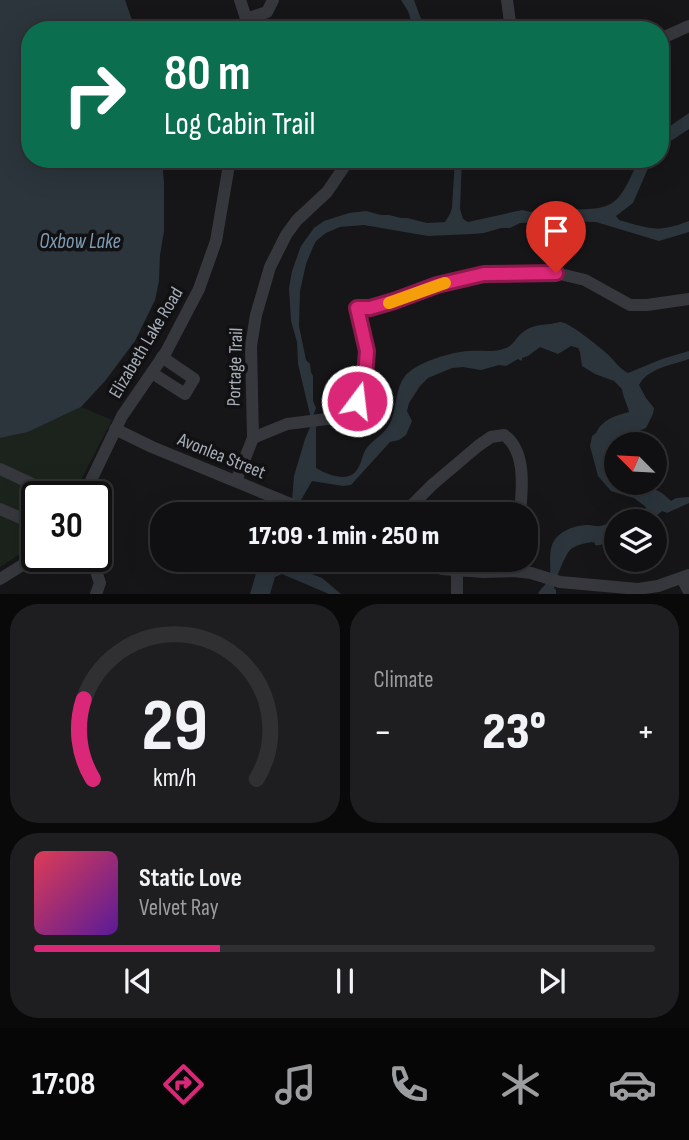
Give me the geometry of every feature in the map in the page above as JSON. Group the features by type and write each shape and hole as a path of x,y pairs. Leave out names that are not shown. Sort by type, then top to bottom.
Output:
{"street":[{"path":"240,0 246,21"},
{"path":"252,21 267,12 272,0"},
{"path":"507,0 510,21"},
{"path":"669,35 689,26"},
{"name":"Elizabeth Lake Road","path":"91,481 128,406 152,373 188,313 211,258 229,168"},
{"name":"Portage Trail","path":"253,438 251,346 256,315 270,267 291,228 327,192 344,168"},
{"path":"236,481 253,438 287,424 335,418 345,414 357,401 365,377 367,351 357,308 370,308 437,285 484,274 556,273 585,279 630,305 689,299"},
{"path":"152,373 185,394 194,379 162,357"},
{"name":"Avonlea Street","path":"115,429 287,502"},
{"path":"415,502 478,446 491,437 504,435 515,446 520,464 521,502"},
{"path":"0,469 26,481"},
{"path":"0,509 21,518"},
{"path":"0,579 21,566"},
{"path":"96,594 100,583 97,572"},
{"path":"457,572 457,594"},
{"path":"532,572 560,582 638,589 659,586 686,577 689,592"}],"shaded area":[{"path":"81,407 112,420 80,481 21,481 21,553 0,567 0,438 28,432"}],"water":[{"name":"Oxbow Lake","path":"0,0 125,0 132,21 21,21 21,168 163,168 164,231 155,300 135,341 105,381 81,407 28,432 0,438"},
{"path":"401,0 414,0 422,21 411,21"},
{"path":"689,113 689,129 669,142 669,127"},
{"path":"454,168 462,168 460,209 463,219 468,222 522,210 531,212 605,206 620,196 635,168 648,168 633,203 616,216 619,220 654,228 689,221 689,232 659,241 596,222 567,221 520,223 510,228 472,234 428,236 364,225 340,227 326,233 313,247 300,291 299,326 306,360 313,376 313,401 316,408 313,416 316,426 316,468 338,477 354,473 366,449 389,425 402,381 410,371 453,353 501,350 536,326 561,322 571,326 628,373 689,351 689,359 661,368 648,375 639,385 654,408 646,428 636,432 604,432 604,483 598,476 590,446 592,436 606,421 629,412 622,389 614,381 582,366 578,348 571,346 558,354 540,347 522,358 522,361 518,359 506,366 481,370 452,368 428,378 409,403 407,411 412,421 406,435 390,442 351,485 312,481 300,502 291,502 294,476 312,423 291,321 289,288 301,246 314,228 324,221 349,213 366,211 427,223 445,222 450,214"},
{"path":"624,495 664,495 671,501 689,497 689,503 667,513 667,509 645,509 634,498"},
{"path":"604,524 604,542 595,545 589,542 570,550 556,579 556,594 538,594 549,579 551,549 556,538 577,526"},
{"path":"257,572 307,572 322,578 341,594 329,594 282,574 275,577 270,594 250,594"}],"slow traffic":[{"path":"389,303 445,283"}],"route":[{"path":"357,401 365,377 367,351 357,308 370,308 437,285 484,274 556,273"}]}
